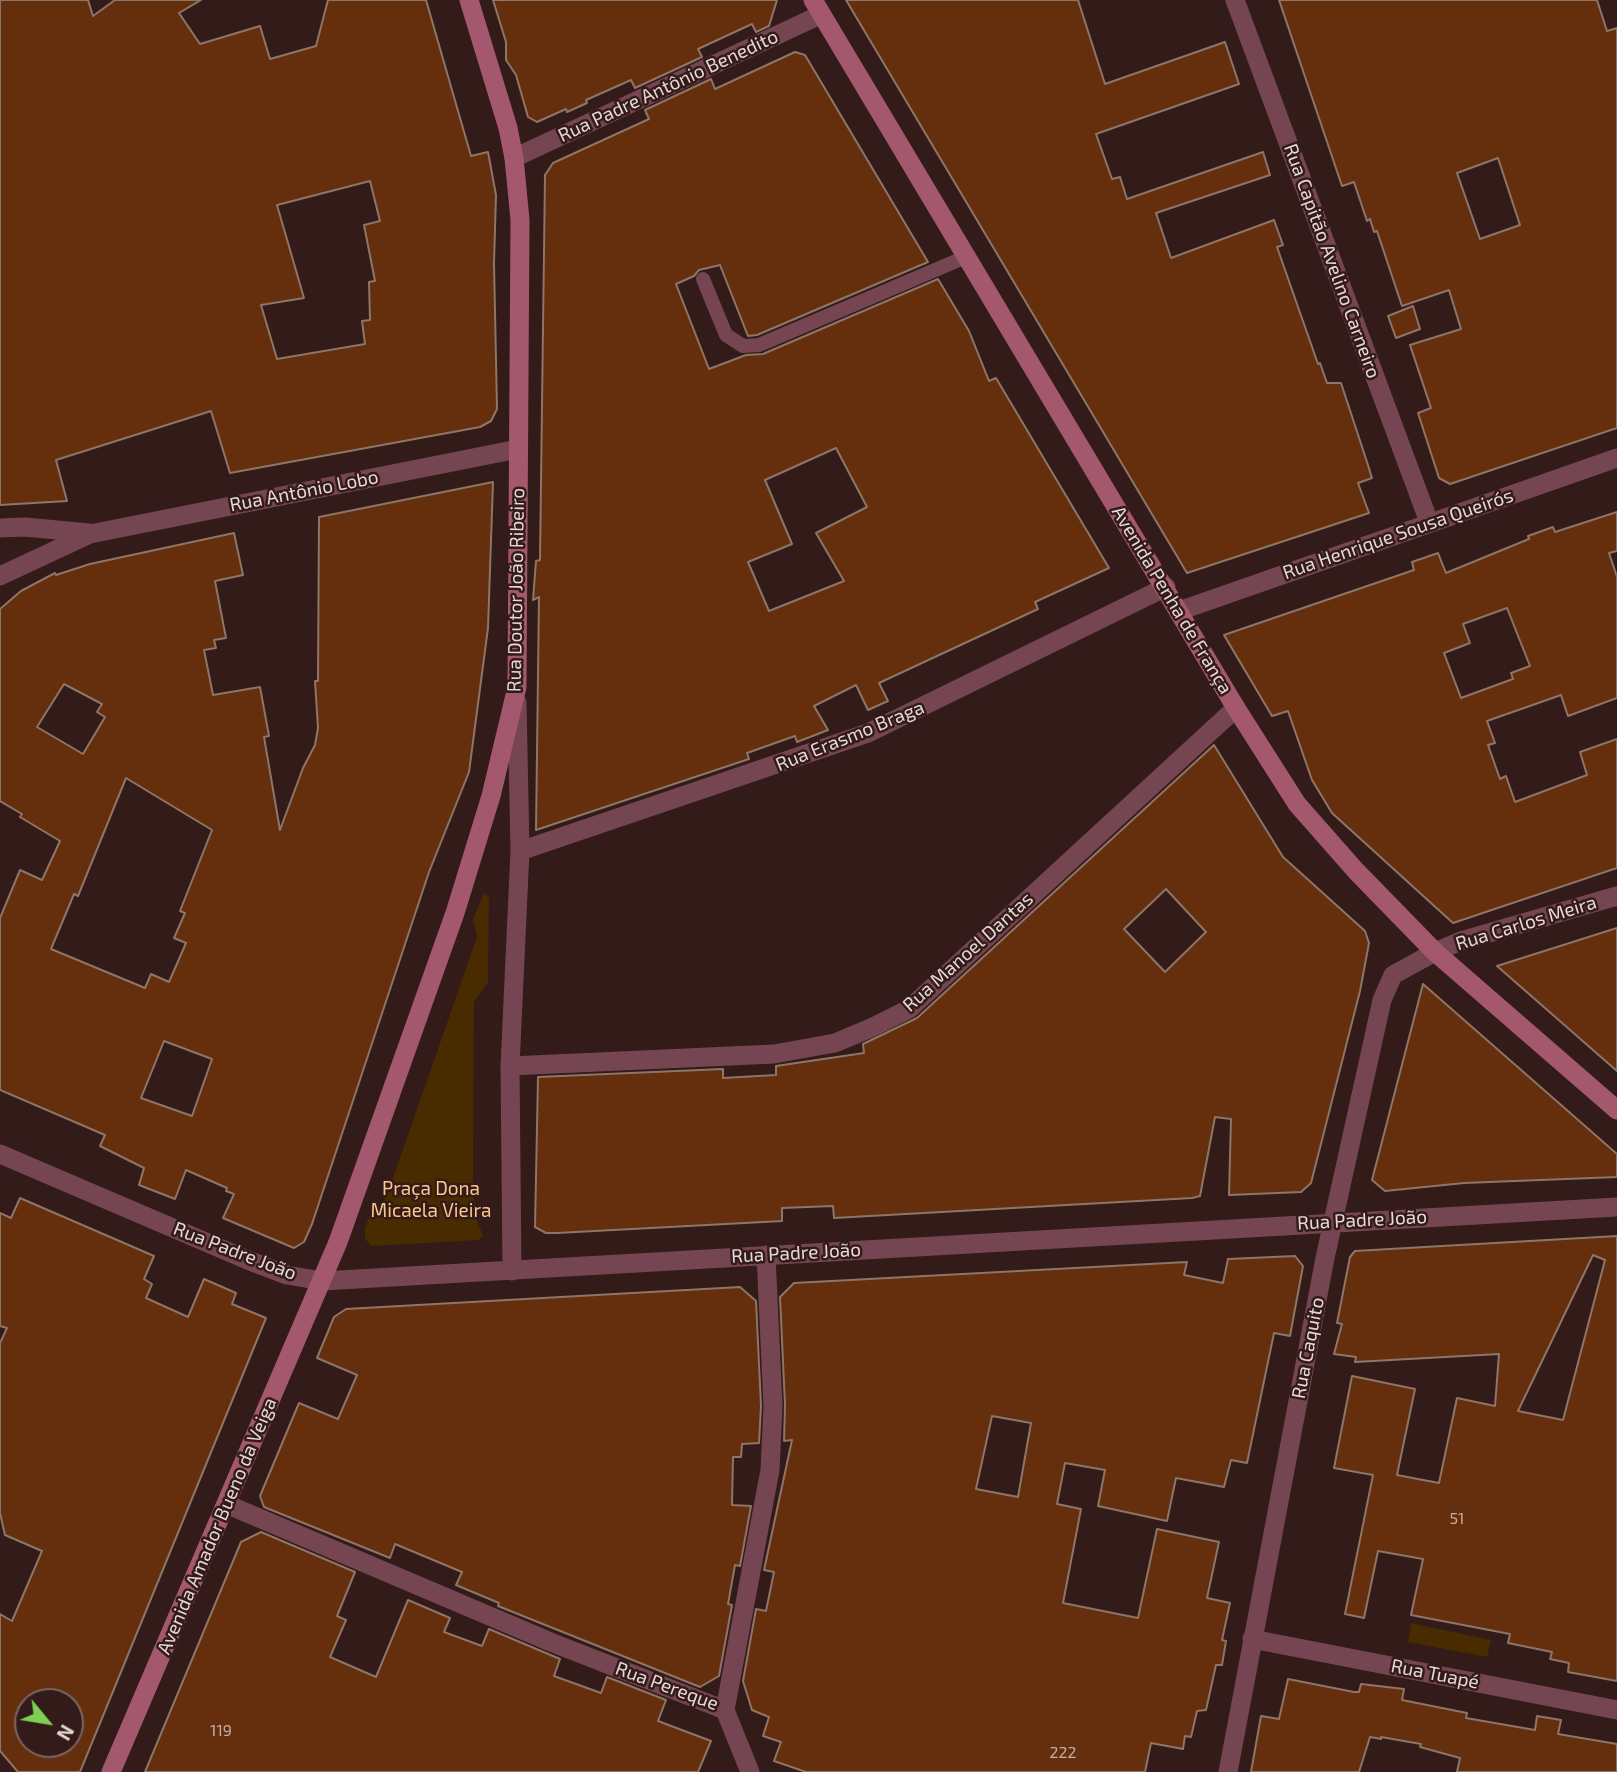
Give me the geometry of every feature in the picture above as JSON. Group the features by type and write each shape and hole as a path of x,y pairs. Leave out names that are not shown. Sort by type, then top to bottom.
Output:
{"main road":[{"name":"Rua Doutor João Ribeiro","path":"322,1281 455,914 491,796 517,687 520,220 514,158 469,0"},
{"name":"Avenida Penha de França","path":"817,7 1236,708 1297,804 1356,871 1435,951 1617,1110"},
{"name":"Avenida Amador Bueno da Veiga","path":"111,1772 322,1281"}],"street":[{"name":"Rua Capitão Avelino Carneiro","path":"1235,0 1429,522"},
{"name":"Rua Padre Antônio Benedito","path":"514,158 817,7"},
{"name":"Rua Antônio Lobo","path":"0,576 90,534 518,449"},
{"name":"Rua Henrique Sousa Queirós","path":"1179,611 1617,458"},
{"name":"Rua Antônio Lobo","path":"0,528 25,527 90,534"},
{"name":"Rua Erasmo Braga","path":"520,850 867,733 1166,587"},
{"path":"512,1271 510,1066 520,850 517,687"},
{"name":"Rua Manoel Dantas","path":"510,1066 775,1054 835,1043 873,1027 909,1009 1236,708"},
{"name":"Rua Carlos Meira","path":"1435,951 1617,896"},
{"name":"Rua Caquito","path":"1228,1772 1333,1221 1382,1000 1393,975 1435,951"},
{"name":"Rua Padre João","path":"0,1154 260,1265 287,1275 322,1281 1333,1221 1617,1207"},
{"name":"Rua Pereque","path":"226,1504 553,1643 725,1710 770,1470 773,1406 766,1255"},
{"name":"Rua Tuapé","path":"1252,1639 1617,1710"},
{"path":"725,1710 750,1772"}],"lane":[{"path":"703,279 726,335 734,343 751,346 968,256"}],"green space":[{"name":"Praça Dona Micaela Vieira","path":"484,893 489,897 488,982 474,1002 473,1177 474,1213 483,1236 478,1240 372,1246 365,1239 365,1229 370,1214 386,1198 477,937 473,919"},
{"path":"1411,1623 1491,1640 1487,1657 1408,1642"}],"building":[{"path":"0,0 88,0 93,16 115,0 201,0 179,13 200,44 260,26 270,59 316,46 328,0 426,0 471,156 488,152 496,195 494,263 497,409 491,421 480,427 230,473 211,411 56,460 67,501 0,505","holes":["370,181 380,221 364,225 375,281 369,282 370,320 362,321 365,344 277,359 261,305 304,298 277,205"]},
{"path":"493,0 777,0 769,26 756,32 752,24 698,49 702,57 635,88 631,80 586,100 587,103 567,112 566,109 537,122 528,117 516,75 506,60 506,42"},
{"path":"846,0 1078,0 1105,84 1225,42 1239,84 1096,134 1112,179 1120,177 1127,199 1263,152 1270,175 1156,213 1171,258 1274,220 1283,245 1277,247 1318,364 1320,363 1327,383 1341,383 1367,462 1372,478 1358,483 1369,513 1187,573"},
{"path":"1279,0 1597,0 1607,31 1617,28 1617,428 1450,484 1439,478 1418,413 1431,408 1410,345 1461,329 1449,290 1402,306 1377,231 1374,232 1370,219 1367,221 1354,182 1342,186","holes":["1498,158 1520,225 1480,239 1457,173"]},
{"path":"795,52 805,55 928,262 757,335 748,336 720,265 699,270 694,276 676,284 709,369 746,355 763,354 938,279 969,331 989,381 996,378 1109,568 1035,602 1038,609 879,683 888,701 868,710 856,685 814,706 828,730 797,742 795,736 747,753 749,759 536,830 539,597 533,600 536,561 540,560 545,175 553,163 649,119 645,110 711,79 715,89","holes":["836,448 867,507 816,533 844,581 769,611 748,562 792,544 765,480"]},
{"path":"1413,306 1420,329 1396,338 1388,316"},
{"path":"493,482 488,628 469,772 429,872 312,1224 304,1242 294,1248 223,1218 234,1194 226,1191 227,1188 186,1170 175,1199 139,1185 144,1168 100,1146 105,1135 0,1090 0,918 20,870 42,880 60,841 20,817 22,814 0,801 0,609 21,591 55,573 56,575 90,564 234,533 243,575 215,581 226,638 214,640 216,648 204,650 213,695 260,687 269,736 264,737 280,830 303,768 315,745 318,728 315,681 318,681 319,517","holes":["64,684 102,704 97,712 105,717 83,754 37,727","126,778 212,830 180,911 185,913 174,938 186,943 169,982 151,974 145,988 51,949 74,894 78,896","164,1041 212,1059 192,1116 141,1098"]},
{"path":"1617,512 1617,551 1609,553 1617,577 1617,698 1568,716 1561,695 1487,721 1495,743 1488,745 1500,779 1506,776 1515,802 1587,775 1580,752 1617,739 1617,868 1453,923 1332,813 1312,780 1288,711 1272,716 1224,635 1414,570 1412,562 1438,553 1446,573 1529,539 1528,536 1553,527 1555,532","holes":["1507,608 1530,666 1511,673 1513,679 1461,698 1444,653 1470,643 1463,624"]},
{"path":"1214,745 1283,857 1365,931 1369,943 1360,991 1311,1183 1301,1192 1229,1195 1231,1119 1215,1117 1200,1196 1192,1198 834,1218 833,1206 782,1208 782,1221 557,1233 546,1233 535,1227 538,1077 723,1069 723,1078 776,1075 776,1066 864,1053 863,1044 917,1018","holes":["1166,889 1206,932 1165,972 1124,929"]},
{"path":"1617,928 1617,1071 1497,966"},
{"path":"1423,984 1617,1154 1617,1177 1464,1183 1385,1191 1372,1180"},
{"path":"20,1198 154,1256 144,1279 152,1284 146,1298 188,1317 204,1279 236,1293 232,1304 266,1318 80,1772 18,1772 0,1751 0,1614 12,1621 42,1551 5,1535 0,1513 0,1343 7,1328 0,1326 0,1213 11,1218"},
{"path":"1617,1236 1617,1681 1568,1672 1569,1663 1550,1659 1552,1652 1508,1643 1510,1634 1411,1615 1423,1559 1378,1551 1364,1618 1345,1614 1373,1475 1334,1468 1352,1376 1415,1389 1397,1475 1439,1483 1457,1398 1495,1406 1499,1354 1355,1362 1356,1357 1334,1354 1342,1324 1337,1323 1350,1257 1355,1251","holes":["1593,1255 1605,1260 1563,1420 1518,1411"]},
{"path":"1295,1256 1303,1266 1290,1336 1274,1333 1247,1463 1231,1460 1224,1487 1176,1478 1167,1521 1098,1506 1105,1470 1065,1463 1057,1504 1081,1509 1063,1603 1138,1618 1157,1529 1219,1542 1207,1598 1230,1603 1222,1640 1226,1641 1222,1665 1216,1665 1206,1710 1197,1711 1191,1737 1185,1736 1183,1749 1151,1743 1145,1772 806,1772 774,1761 781,1742 763,1736 769,1717 752,1710 743,1681 756,1609 766,1611 774,1572 764,1570 792,1440 784,1441 780,1297 794,1283 1187,1262 1184,1275 1223,1283 1228,1259","holes":["992,1416 1031,1423 1018,1497 976,1489"]},
{"path":"740,1287 756,1301 761,1406 759,1443 742,1444 741,1457 733,1457 732,1505 751,1506 740,1566 735,1565 728,1604 732,1605 719,1676 700,1687 498,1606 499,1603 456,1585 462,1572 395,1544 390,1558 264,1507 260,1496 299,1403 338,1419 357,1375 317,1358 334,1317 346,1309"},
{"path":"261,1532 355,1572 337,1616 346,1620 330,1657 376,1677 408,1600 450,1618 444,1632 482,1646 489,1629 560,1659 554,1676 601,1693 607,1677 666,1700 658,1721 711,1741 698,1772 145,1772 241,1542"},
{"path":"1288,1679 1354,1692 1359,1692 1361,1684 1404,1689 1402,1700 1467,1713 1466,1718 1535,1730 1537,1716 1561,1720 1558,1734 1617,1744 1617,1772 1457,1772 1460,1758 1420,1747 1421,1744 1370,1737 1359,1772 1251,1772 1261,1716 1279,1719"}]}
